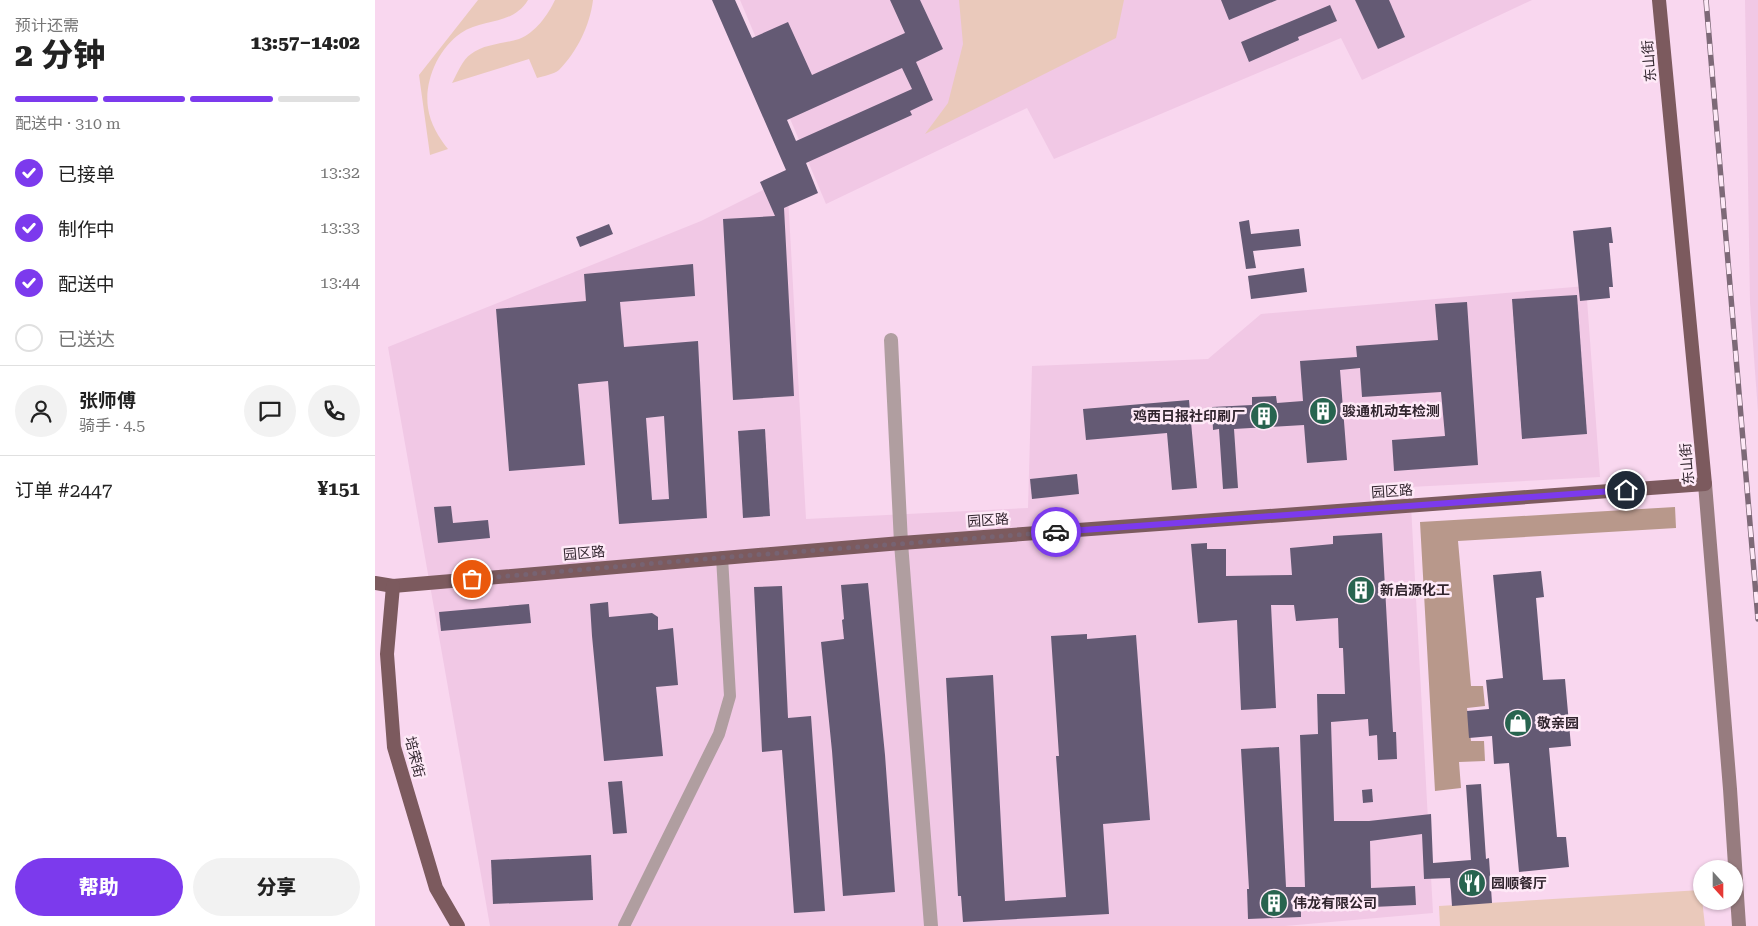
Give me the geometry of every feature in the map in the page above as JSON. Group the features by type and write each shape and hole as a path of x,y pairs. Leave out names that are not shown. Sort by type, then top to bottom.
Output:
{"highway":[{"name":"东山街","path":"1659,0 1705,484"},
{"name":"园区路","path":"375,583 393,586 901,543 1705,484"},
{"name":"培荣街","path":"393,586 387,654 394,747 436,888 458,926"}],"main road":[{"name":"东山街","path":"1705,484 1739,926"}],"street":[{"path":"891,340 901,543 931,926"},
{"path":"624,926 719,734 730,696 722,557"}],"shaded area":[{"path":"478,0 528,0 514,14 506,18 470,28 461,33 439,57 434,66 427,98 435,130 448,149 430,155 419,75"},
{"path":"555,0 593,0 582,38 566,63 559,70 537,78 529,59 452,83 462,63 471,54 482,48 525,36 540,23 549,12"},
{"path":"740,0 1532,0 1362,80 1341,38 1054,159 1027,108 826,204"},
{"path":"959,0 1124,0 1116,38 925,134 948,103 963,44"},
{"path":"1745,0 1758,0 1758,412 1750,303"},
{"path":"787,178 806,519 1028,508 1032,366 1208,359 1261,314 1586,286 1600,477 1410,487 1433,913 1285,926 490,926 388,347 701,221"},
{"path":"1675,507 1676,528 1458,541 1471,686 1483,686 1485,706 1467,708 1471,741 1484,741 1485,761 1459,762 1461,788 1435,791 1420,522"},
{"path":"1693,890 1693,910 1703,910 1705,926 1440,926 1439,906"}],"building":[{"path":"712,0 735,0 752,38 788,22 812,75 905,33 890,0 920,0 943,49 916,62 933,100 910,111 912,115 806,163 818,193 784,208 794,396 733,400 723,219 775,216 760,182 786,170","holes":["902,68 912,89 796,141 787,120"]},
{"path":"1221,0 1277,0 1229,20"},
{"path":"1355,0 1389,0 1405,37 1378,49"},
{"path":"1330,5 1337,21 1298,37 1299,40 1249,62 1241,42"},
{"path":"1249,220 1251,234 1299,229 1301,246 1253,251 1256,268 1246,269 1239,222"},
{"path":"609,224 613,234 580,247 576,237"},
{"path":"1611,227 1613,243 1609,243 1613,287 1609,287 1610,298 1580,301 1573,231"},
{"path":"693,264 695,296 620,302 624,347 698,341 707,518 619,524 608,381 578,384 585,465 509,471 496,309 586,301 584,274","holes":["664,416 669,499 652,500 646,418"]},
{"path":"1304,268 1307,292 1251,299 1248,276"},
{"path":"1577,295 1587,434 1522,439 1512,299"},
{"path":"1467,302 1478,465 1394,471 1392,440 1445,436 1441,392 1362,397 1360,368 1340,370 1347,460 1307,463 1304,425 1234,429 1238,488 1223,489 1219,429 1213,430 1212,407 1252,405 1252,397 1276,396 1277,403 1303,401 1300,361 1357,357 1356,346 1438,340 1435,304"},
{"path":"1189,400 1197,488 1172,490 1167,433 1086,440 1083,409"},
{"path":"765,429 770,516 743,518 738,431"},
{"path":"1077,474 1079,494 1032,499 1030,479"},
{"path":"451,506 453,523 488,520 490,538 438,543 434,507"},
{"path":"1382,533 1393,732 1396,732 1397,759 1378,760 1377,735 1369,736 1368,719 1331,722 1334,821 1369,821 1431,814 1433,863 1471,860 1466,785 1481,784 1486,859 1489,858 1492,903 1452,906 1450,878 1424,879 1422,834 1370,841 1371,888 1415,886 1416,905 1373,907 1372,900 1337,901 1338,908 1301,910 1301,917 1248,919 1247,889 1249,889 1241,749 1279,747 1286,887 1305,887 1300,735 1318,734 1317,694 1345,694 1343,648 1339,648 1338,618 1296,621 1294,605 1271,605 1276,708 1241,710 1237,620 1198,623 1191,544 1207,543 1207,549 1226,549 1226,576 1292,575 1290,548 1333,544 1333,536"},
{"name":"敬亲园","path":"1541,571 1544,597 1536,598 1543,680 1565,679 1571,746 1549,748 1557,837 1566,837 1569,867 1519,872 1509,763 1494,764 1492,736 1469,738 1467,711 1489,709 1486,680 1503,678 1493,575"},
{"path":"868,583 885,755 895,892 843,896 832,751 821,642 844,639 841,585"},
{"path":"782,586 788,718 811,716 825,911 794,913 782,750 762,752 754,587"},
{"path":"608,602 609,617 652,613 658,617 658,630 673,628 678,685 656,687 663,756 604,761 590,604"},
{"path":"529,604 531,623 441,631 439,612"},
{"path":"1087,634 1087,639 1136,635 1150,820 1103,824 1109,914 963,922 961,896 958,896 946,678 993,675 1005,901 1066,897 1056,756 1059,756 1051,636"},
{"path":"622,781 627,833 613,834 608,782"},
{"path":"1372,789 1373,802 1363,803 1362,790"},
{"path":"591,855 593,900 493,904 491,860"}],"railway":[{"path":"1706,0 1758,619"}],"way so far":[{"path":"472,579 1056,532"}],"place":[{"name":"骏通机动车检测","path":"1323,411"},
{"name":"鸡西日报社印刷厂","path":"1264,416"},
{"name":"新启源化工","path":"1361,590"},
{"name":"敬亲园","path":"1518,723"},
{"name":"园顺餐厅","path":"1472,883"},
{"name":"伟龙有限公司","path":"1274,903"}],"route":[{"path":"1056,532 1626,490"}]}
